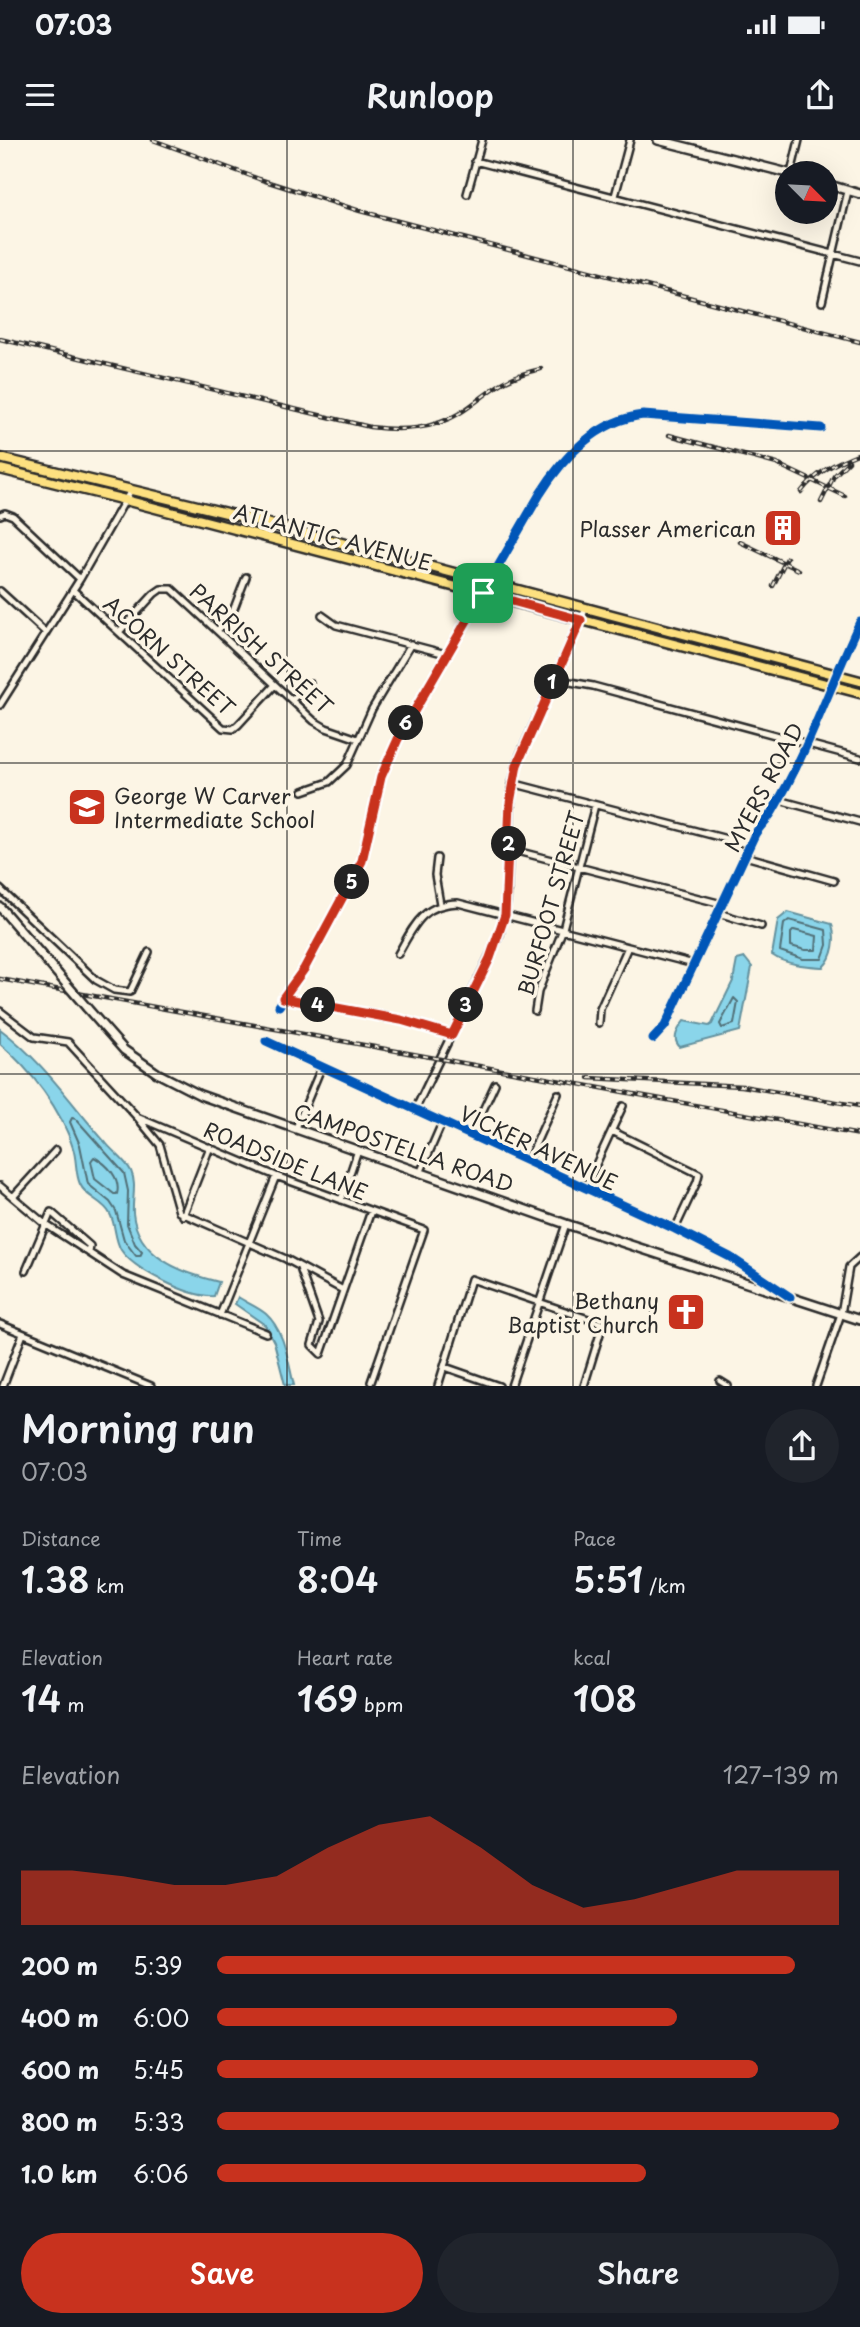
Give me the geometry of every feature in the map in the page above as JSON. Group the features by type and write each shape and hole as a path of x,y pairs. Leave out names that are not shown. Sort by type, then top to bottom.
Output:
{"main road":[{"path":"658,140 775,169"},
{"path":"838,188 860,194"},
{"name":"ATLANTIC AVENUE","path":"0,458 860,681"},
{"name":"ATLANTIC AVENUE","path":"0,469 860,693"},
{"name":"CAMPOSTELLA ROAD","path":"0,906 124,1050 157,1073 200,1095 566,1224 860,1320"}],"street":[{"path":"467,194 482,140"},
{"path":"615,196 630,140"},
{"path":"793,161 799,140"},
{"path":"475,162 860,261"},
{"path":"822,302 848,191"},
{"path":"279,1006 304,969 358,869 366,849 381,777 408,720 558,466 575,449 609,425 643,415 821,428"},
{"path":"0,705 80,579 131,490"},
{"path":"3,514 13,516 80,579"},
{"path":"218,630 233,611 246,577"},
{"name":"PARRISH STREET","path":"119,632 161,589 177,592 314,721 358,739"},
{"name":"ACORN STREET","path":"73,590 216,723 228,730 238,725 275,685"},
{"path":"0,591 46,633"},
{"path":"415,1110 490,958 505,915 512,783 520,755 586,608"},
{"path":"323,615 337,625 446,654"},
{"name":"MYERS ROAD","path":"653,1039 665,1026 750,845 779,800 808,745 835,674 860,622"},
{"path":"303,791 329,782 346,765 372,709 411,644"},
{"path":"553,679 593,686 860,758"},
{"path":"292,700 310,683"},
{"path":"512,783 750,845"},
{"path":"779,800 860,822"},
{"name":"BURFOOT STREET","path":"535,1011 538,992 563,929 581,868 595,805"},
{"path":"509,849 722,904"},
{"path":"745,856 834,881"},
{"path":"437,858 435,875 440,904"},
{"path":"0,889 96,980 114,990 130,992 149,952"},
{"path":"398,954 420,918 440,904 458,903 694,964"},
{"path":"718,913 761,926"},
{"path":"599,1023 600,1009 628,947"},
{"path":"283,998 401,1020 452,1035"},
{"path":"3,1012 33,1037 68,1042 136,1117 160,1146 177,1209 183,1216 250,1242 343,1290"},
{"name":"VICKER AVENUE","path":"266,1041 675,1229 730,1256 790,1297"},
{"path":"296,1128 321,1068"},
{"path":"471,1136 495,1084"},
{"path":"528,1161 558,1094"},
{"path":"585,1188 623,1107"},
{"name":"ROADSIDE LANE","path":"136,1117 275,1176 424,1230 372,1382"},
{"path":"421,1171 442,1123"},
{"path":"612,1131 699,1174 675,1229"},
{"path":"183,1216 210,1147"},
{"path":"13,1197 56,1150"},
{"path":"341,1200 359,1150"},
{"path":"220,1315 275,1176"},
{"path":"0,1186 45,1224 123,1275 266,1333"},
{"path":"300,1268 319,1322 312,1345 321,1354 371,1210"},
{"path":"26,1271 51,1212 90,1246 89,1253"},
{"path":"511,1385 566,1224"},
{"path":"816,1385 841,1314 849,1267 860,1257"},
{"path":"438,1385 471,1279 603,1324 584,1385"},
{"path":"0,1324 150,1385"},
{"path":"3,1385 23,1334"},
{"path":"445,1367 499,1385"},
{"path":"720,1381 728,1385"}],"water":[{"path":"788,912 832,924 833,947 830,958 823,967 790,963 772,955 778,920"},
{"path":"745,958 752,967 740,1031 680,1047 676,1037 684,1021 709,1026 712,1024 733,981 737,960"},
{"path":"0,1029 30,1055 129,1167 134,1181 133,1213 136,1228 143,1241 164,1261 191,1274 219,1282 214,1296 178,1288 138,1266 121,1250 110,1214 86,1193 80,1184 73,1148 61,1119 44,1091 23,1065 0,1044"},
{"path":"238,1297 260,1309 278,1329 294,1385 285,1385 274,1342 265,1325 235,1304"}],"railway":[{"path":"153,140 259,179 360,211 860,342"},
{"path":"0,339 382,428 405,429 439,423 460,413 506,381 541,369"},
{"path":"669,435 777,464 845,496"},
{"path":"801,492 828,468 860,453"},
{"path":"821,502 834,476 849,461"},
{"path":"740,542 799,570"},
{"path":"773,586 787,558"},
{"path":"0,979 860,1135"},
{"path":"589,1078 742,1086 860,1106"}],"cycle path":[{"path":"279,1006 304,969 362,861 381,777 398,739 540,494 571,454 583,442 611,424 643,415 821,428"},
{"path":"653,1039 665,1026 755,834 772,812 797,766 860,622"},
{"path":"266,1041 675,1229 730,1257 790,1297"}],"place":[{"name":"Plasser American","path":"783,528"},
{"name":"George W Carver Intermediate School","path":"87,807"},
{"name":"Bethany Baptist Church","path":"686,1312"}],"route":[{"path":"483,593 581,620 520,755 512,783 510,803 505,915 490,958 452,1035 420,1024 283,998 304,969 362,861 381,777 398,739 483,593"}]}
